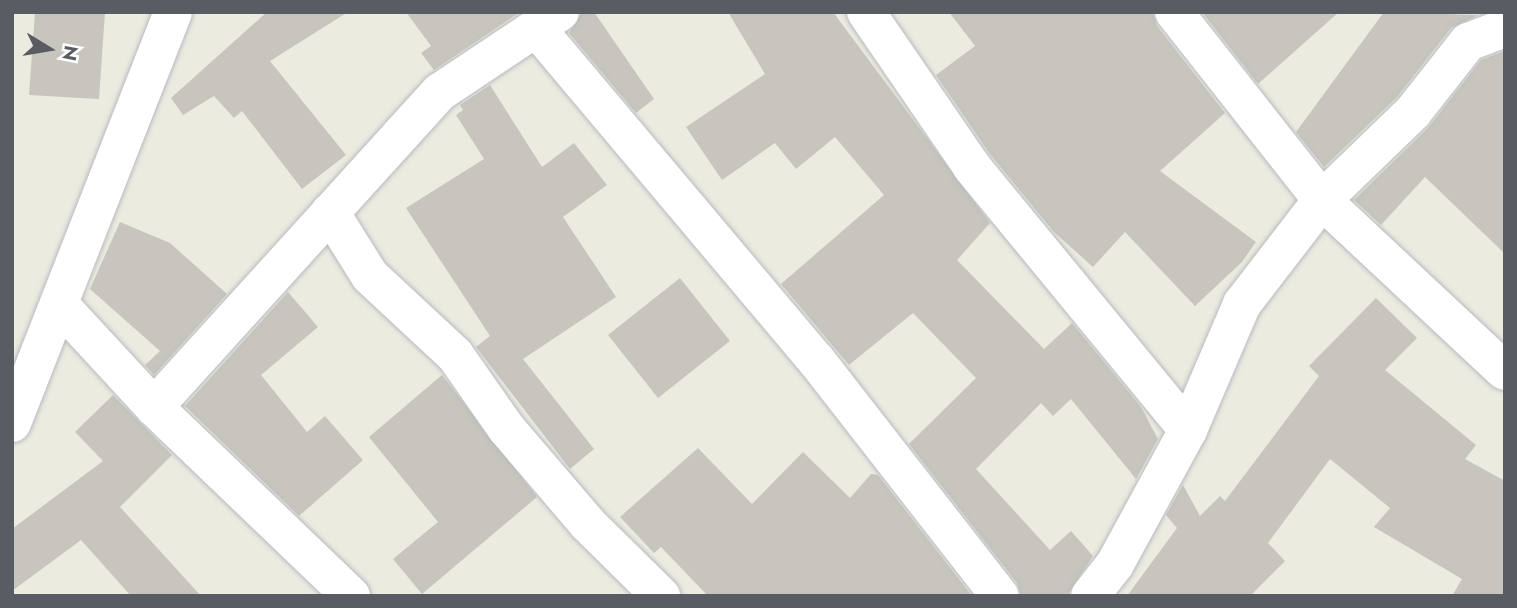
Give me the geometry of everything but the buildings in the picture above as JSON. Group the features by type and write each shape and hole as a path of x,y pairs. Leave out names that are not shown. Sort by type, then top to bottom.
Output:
{"street":[{"path":"12,423 173,12"},
{"path":"866,12 972,167 1188,430"},
{"path":"1174,12 1322,200 1505,371"},
{"path":"154,407 440,92 548,21 1000,596"},
{"path":"1090,596 1115,564 1188,430 1242,304 1322,200 1413,112 1468,42 1505,28"},
{"path":"330,212 370,276 455,355 506,428 589,524 661,596"},
{"path":"59,304 154,407 351,596"}]}
